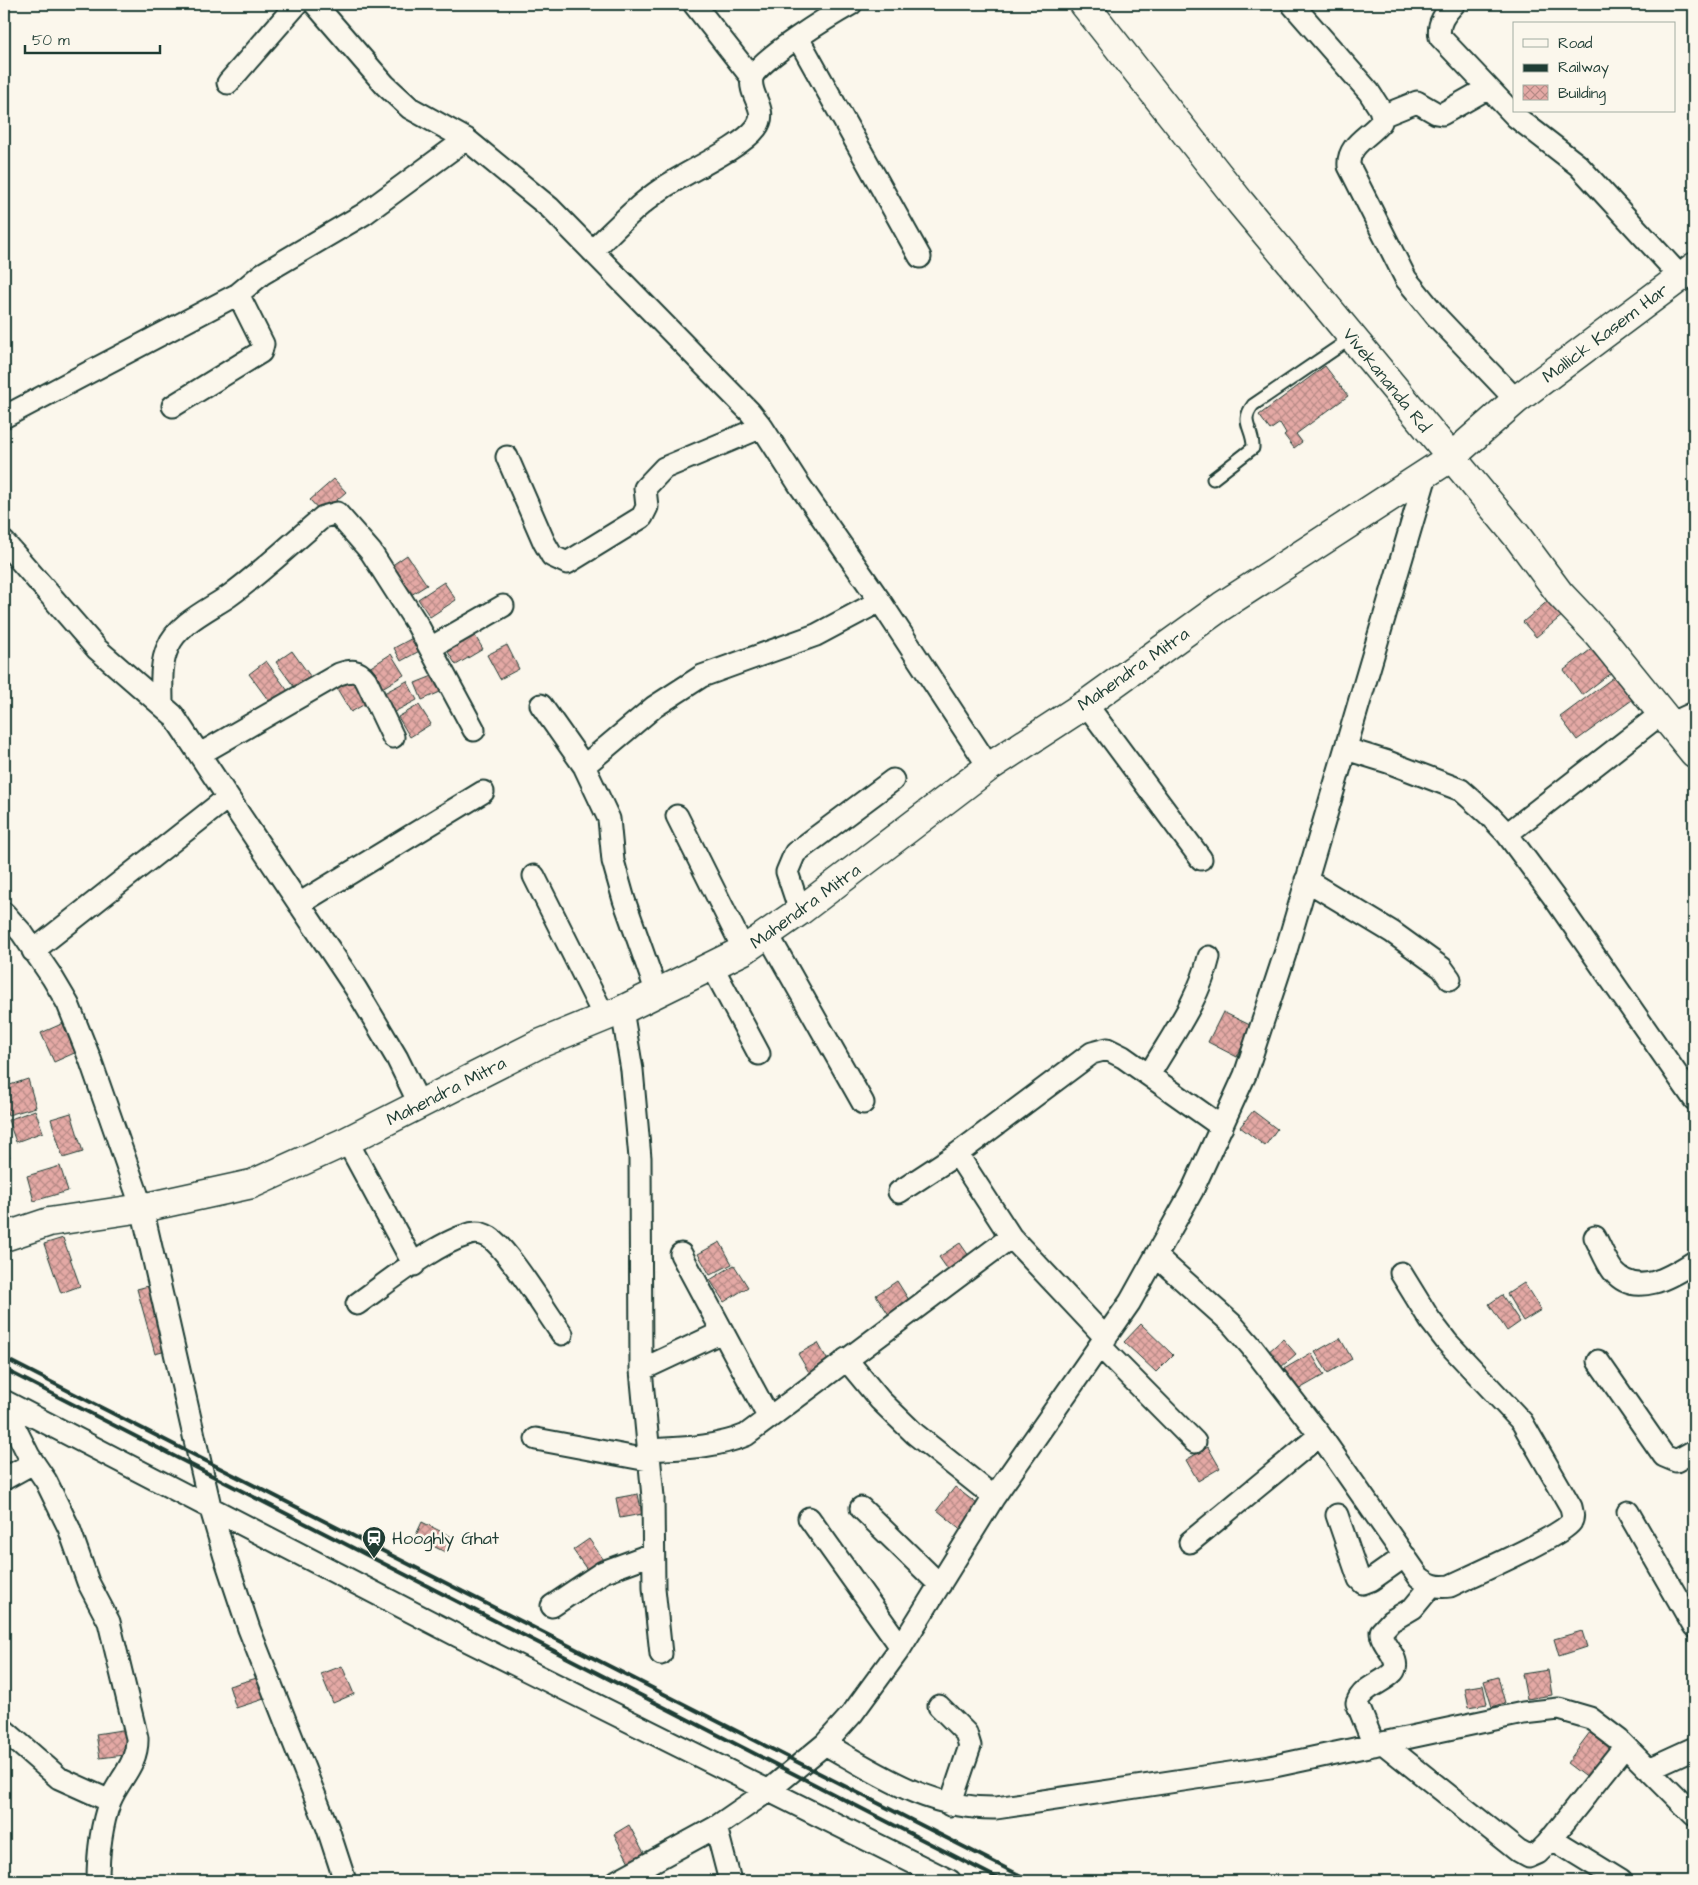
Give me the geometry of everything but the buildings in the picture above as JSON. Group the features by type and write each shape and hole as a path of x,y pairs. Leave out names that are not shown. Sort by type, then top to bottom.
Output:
{"main road":[{"name":"Vivekananda Rd","path":"1091,5 1240,202 1450,458 1517,536 1560,594 1675,717 1694,753"},
{"name":"Mallick Kasem Har","path":"1516,400 1687,271"},
{"name":"Mahendra Mitra","path":"4,1237 49,1222 142,1208 252,1184 347,1141 539,1044 614,1014 744,950 768,935 989,767 1086,704 1222,606 1450,458 1516,400"}],"street":[{"path":"228,83 297,4"},
{"path":"315,4 385,85 410,108 466,139 550,208 762,427 880,601 989,767"},
{"path":"694,4 752,78"},
{"path":"592,251 644,202 662,188 743,139 756,128 761,119 760,107 752,90 752,78 758,67 798,38 851,4"},
{"path":"1292,4 1369,92 1382,116"},
{"path":"1454,4 1441,21 1440,37 1516,117 1578,165 1687,271"},
{"path":"798,38 920,257"},
{"path":"1488,88 1442,114 1436,113 1417,102 1382,116 1377,127 1352,150 1348,157 1349,166 1406,279 1437,317 1516,400"},
{"path":"4,417 238,294 262,274 364,214 466,139"},
{"path":"173,406 261,352 263,344 238,294"},
{"path":"507,457 548,550 552,556 567,563 642,517 647,507 645,488 664,468 762,427"},
{"path":"617,1881 716,1827 768,1791 825,1744 852,1714 901,1647 994,1497 1103,1343 1156,1256 1192,1191 1245,1074 1285,954 1427,472"},
{"path":"162,704 162,671 168,646 177,635 189,622 229,595 323,517 337,513 371,552 432,647 474,730"},
{"path":"4,542 97,648 130,680 162,704 200,754 227,798 376,1020 419,1103"},
{"path":"584,766 654,707 702,676 816,635 880,601"},
{"path":"432,647 503,606"},
{"path":"200,754 339,674 350,670 361,674 366,680 393,737"},
{"path":"1086,704 1201,859"},
{"path":"541,705 584,766 609,819 613,861 621,892 657,993"},
{"path":"1507,834 1675,717"},
{"path":"1346,749 1388,762 1461,790 1507,834 1553,896 1694,1100"},
{"path":"800,911 787,872 789,863 795,853 893,780"},
{"path":"299,904 483,792"},
{"path":"33,951 227,798"},
{"path":"677,816 744,950"},
{"path":"534,876 614,1014 632,1070 640,1158 641,1370 653,1497 652,1554 661,1654"},
{"path":"1306,880 1392,932 1442,968 1450,979"},
{"path":"4,913 22,933 68,1004 90,1059 142,1208 210,1506 249,1629 328,1829 345,1881"},
{"path":"768,935 863,1102"},
{"path":"1149,1075 1193,1000 1209,957"},
{"path":"712,966 758,1054"},
{"path":"899,1192 957,1154 1092,1054 1107,1049 1149,1075 1222,1127"},
{"path":"347,1141 414,1265"},
{"path":"957,1154 1011,1237 1103,1343 1194,1442"},
{"path":"358,1304 414,1265 467,1235 478,1233 488,1236 502,1250 562,1334"},
{"path":"536,1439 648,1455 730,1442 746,1435 1011,1237"},
{"path":"1595,1237 1613,1271 1629,1282 1648,1283 1666,1279 1694,1262"},
{"path":"681,1254 769,1418"},
{"path":"1156,1256 1231,1323 1287,1391 1320,1435 1419,1577 1440,1588 1450,1586 1555,1534 1572,1522 1573,1516 1571,1507 1522,1422 1447,1342 1430,1320 1401,1272"},
{"path":"641,1370 722,1332"},
{"path":"846,1359 880,1400 914,1434 994,1497"},
{"path":"1598,1361 1664,1456 1676,1461 1694,1451"},
{"path":"4,1401 449,1631 938,1878"},
{"path":"4,1406 33,1463 46,1481 69,1528 88,1582 109,1622 122,1672 137,1748 127,1773 110,1801 102,1831 98,1881"},
{"path":"1190,1542 1320,1435"},
{"path":"4,1479 33,1463"},
{"path":"861,1508 940,1585"},
{"path":"1628,1512 1694,1627"},
{"path":"1337,1515 1359,1579 1363,1582 1371,1580 1405,1556"},
{"path":"809,1518 901,1647"},
{"path":"552,1606 603,1572 652,1554"},
{"path":"1432,1585 1413,1608 1391,1621 1381,1632 1381,1638 1394,1658 1396,1666 1393,1672 1362,1693 1357,1703 1358,1709 1379,1744 1518,1851 1529,1857 1538,1853 1552,1838 1624,1746"},
{"path":"939,1706 966,1733 970,1746 950,1805"},
{"path":"825,1744 891,1781 929,1799 950,1805 974,1808 1006,1807 1248,1771 1523,1713 1559,1709 1590,1718 1624,1746 1694,1815"},
{"path":"4,1730 59,1778 110,1801"},
{"path":"1648,1769 1694,1748"},
{"path":"716,1827 730,1881"},
{"path":"1552,1838 1620,1881"}],"lane":[{"path":"1214,479 1253,448 1246,420 1248,412 1253,405 1352,337"}],"railway":[{"path":"4,1358 1031,1881"},
{"path":"4,1369 1003,1881"}],"place":[{"name":"Hooghly Ghat","path":"374,1559"}]}
